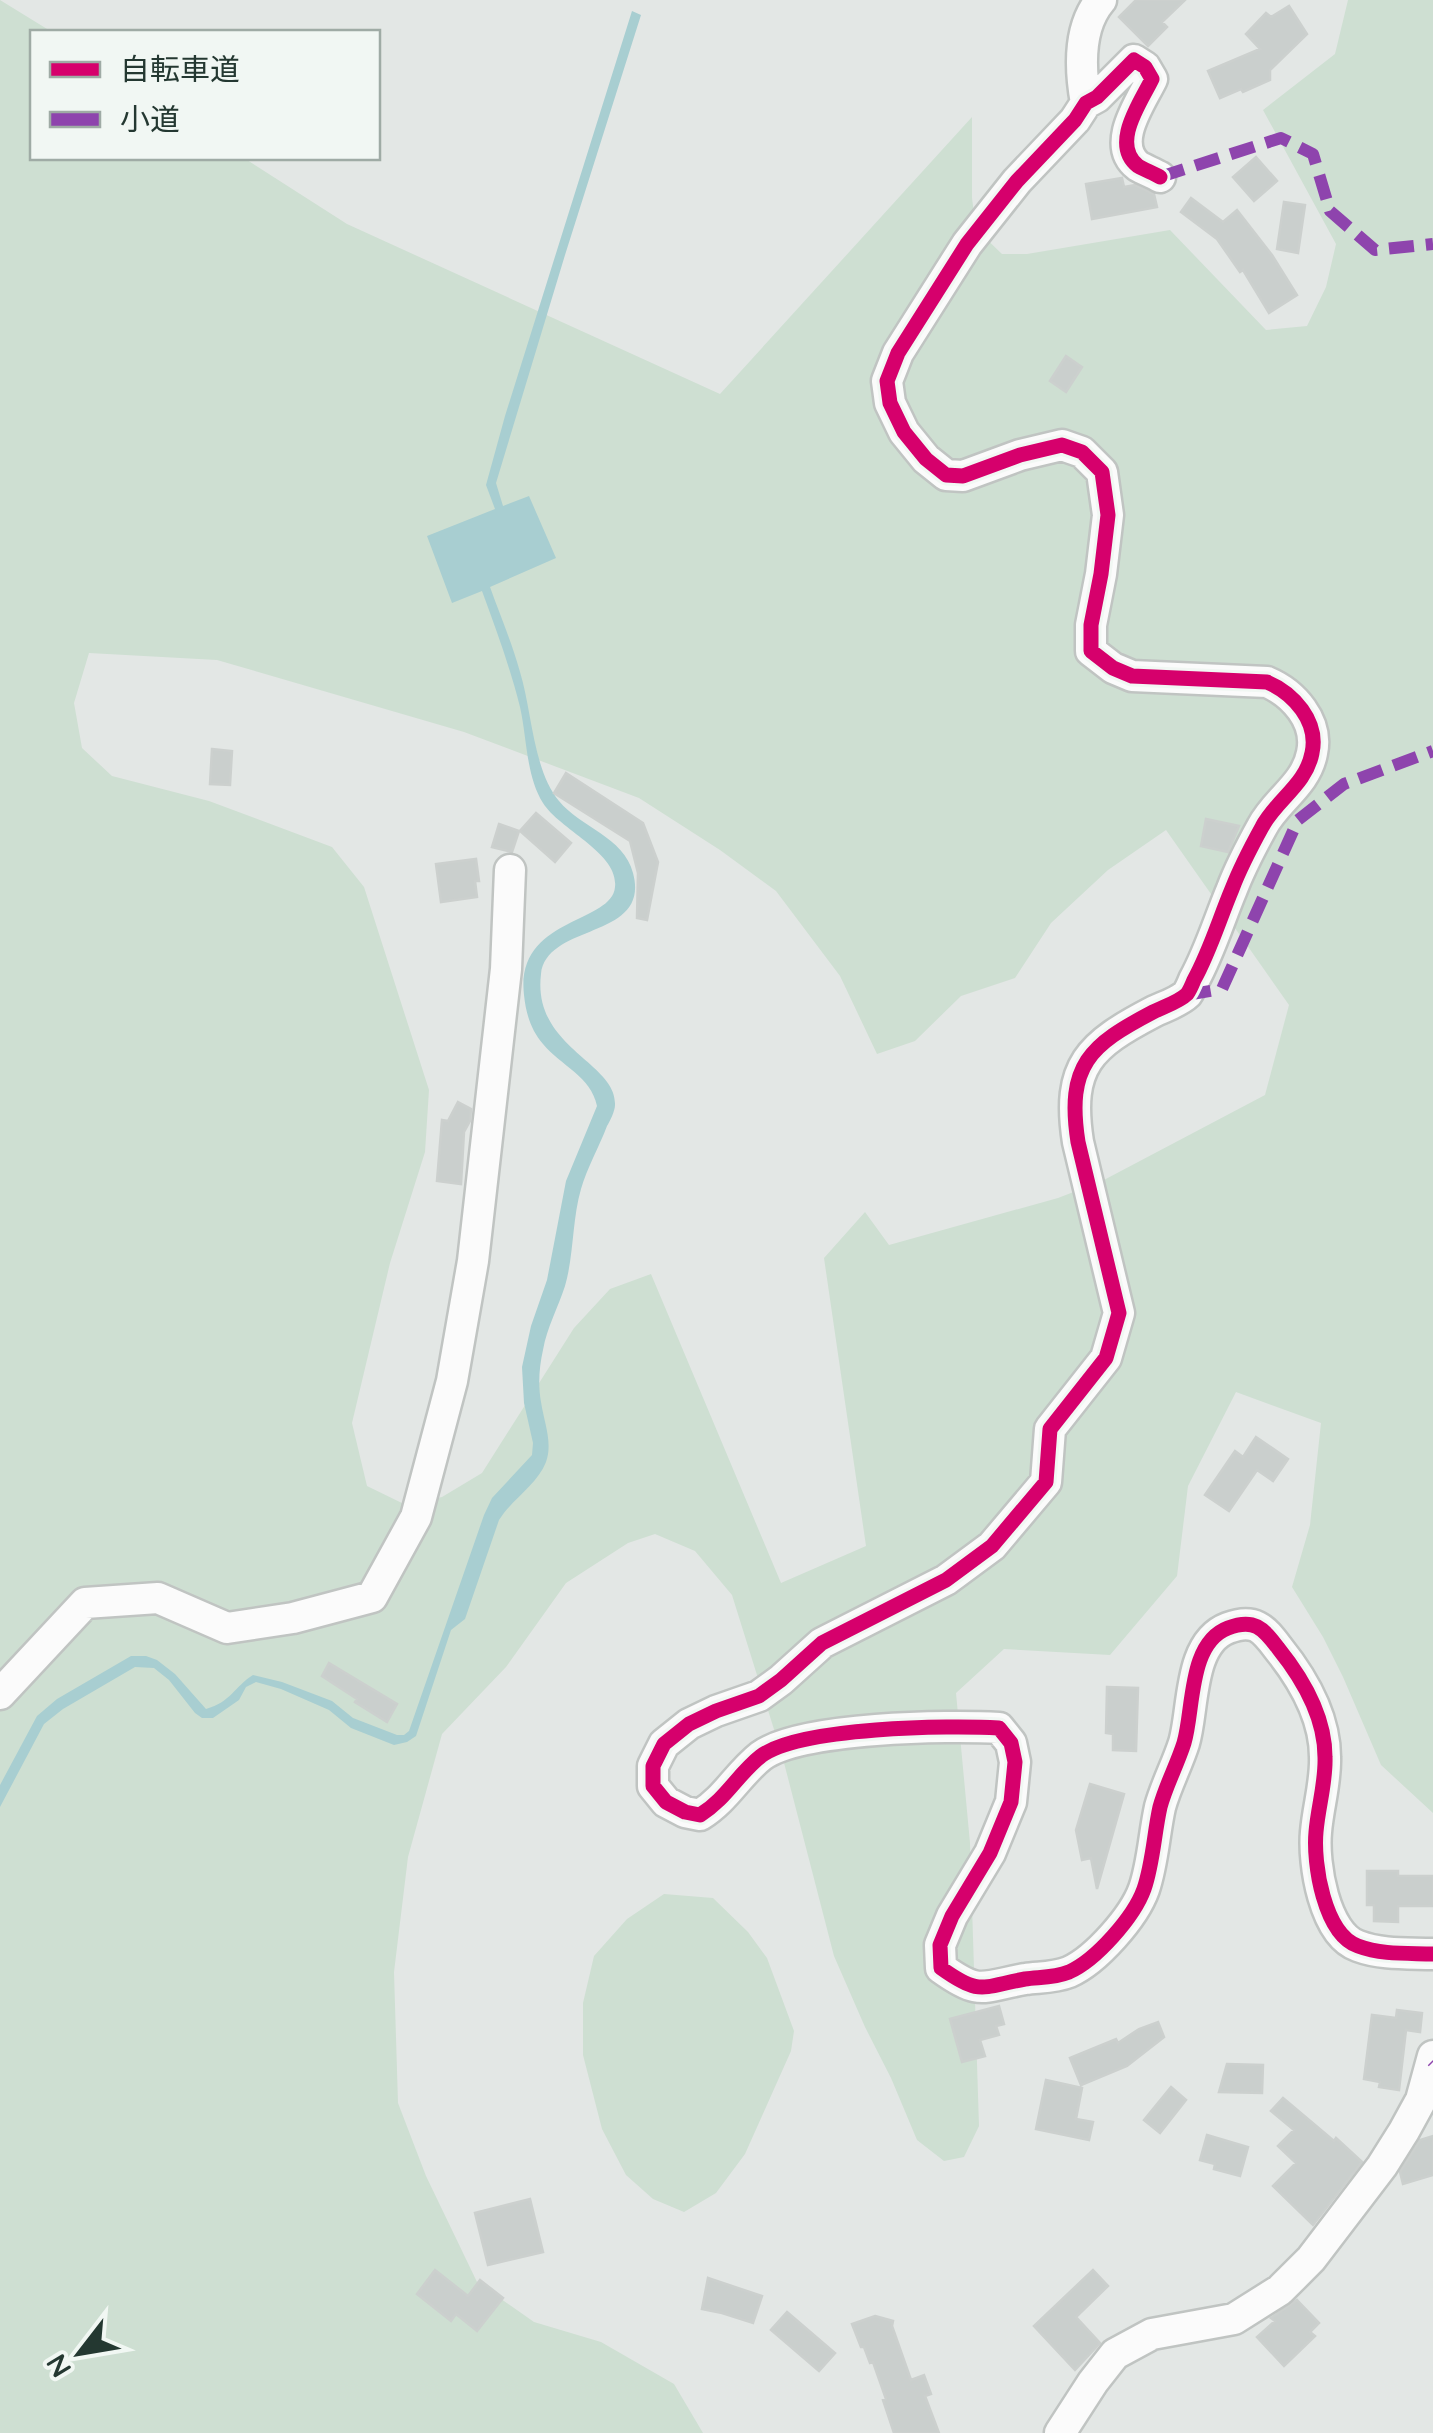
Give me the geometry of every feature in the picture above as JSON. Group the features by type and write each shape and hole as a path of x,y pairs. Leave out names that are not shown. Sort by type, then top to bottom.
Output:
{"street":[{"path":"1086,102 1081,76 1084,39 1095,7 1102,0"},
{"path":"1160,177 1135,164 1126,144 1130,122 1152,79 1145,67 1134,60 1098,97 1086,102 1076,120 1017,181 967,244 898,353 887,381 890,403 904,432 926,459 946,475 964,476 1020,454 1062,445 1082,452 1102,472 1108,515 1091,626 1091,651 1113,668 1132,676 1266,682 1284,690 1310,725 1313,750 1304,776 1264,822 1186,995 1116,1031 1090,1054 1078,1080 1073,1113 1118,1313 1106,1358 1050,1429 1046,1482 992,1546 946,1580 822,1643 759,1696 689,1724 664,1744 653,1766 653,1786 666,1802 700,1815 717,1804 763,1755 781,1746 829,1736 896,1730 1000,1728 1011,1743 1015,1762 1011,1802 990,1853 952,1916 940,1945 940,1968 964,1984 988,1988 1028,1978 1048,1978 1072,1971 1100,1950 1143,1891 1161,1805 1185,1742 1195,1675 1205,1648 1225,1629 1247,1625 1264,1629 1285,1656 1320,1721 1325,1756 1315,1836 1319,1884 1333,1922 1354,1945 1385,1952 1433,1954"},
{"path":"0,1694 85,1603 158,1598 226,1628 293,1618 372,1597 416,1517 452,1381 474,1261 506,969 510,870"},
{"path":"1060,2433 1116,2354 1152,2334 1234,2319 1280,2290 1301,2269 1382,2166 1422,2100 1433,2056"}],"green space":[{"path":"0,0 49,30 30,30 30,160 247,160 347,224 720,394 972,117 976,229 1002,254 1027,254 1170,230 1266,330 1307,326 1326,287 1336,244 1263,110 1335,54 1348,0 1433,0 1433,1813 1381,1765 1323,1637 1292,1587 1310,1525 1321,1423 1236,1392 1188,1486 1177,1576 1110,1655 1004,1649 956,1693 970,1843 979,2126 964,2157 944,2161 917,2140 834,1956 782,1755 732,1595 695,1551 655,1534 628,1543 566,1583 506,1667 442,1734 408,1857 394,1972 398,2103 426,2176 477,2282 534,2322 601,2342 674,2384 703,2433 0,2433","holes":["89,653 217,660 464,732 639,798 776,891 840,976 877,1054 915,1041 961,996 1015,978 1051,923 1108,870 1166,830 1289,1005 1265,1095 1102,1181 1058,1198 889,1245 865,1212 824,1258 866,1546 781,1583 651,1274 610,1289 574,1328 482,1473 442,1497 406,1505 367,1486 352,1423 390,1263 425,1152 429,1090 364,887 332,847 209,801 112,776 82,748 74,703"]},
{"path":"664,1894 713,1898 748,1932 767,1958 794,2031 791,2051 745,2154 716,2193 684,2212 653,2199 626,2175 602,2129 583,2055 583,2003 594,1956 627,1919"}],"water":[{"path":"632,11 641,15 496,483 503,506 529,496 556,558 490,587 520,672 544,773 559,801 621,850 633,873 634,894 627,910 613,921 560,946 547,957 541,974 542,999 549,1020 603,1077 612,1090 615,1105 581,1189 568,1274 542,1357 539,1389 548,1440 546,1462 537,1478 499,1520 465,1619 451,1630 416,1736 407,1742 394,1745 351,1728 329,1710 256,1682 213,1718 202,1718 154,1668 135,1667 44,1724 0,1807 0,1785 37,1716 57,1699 131,1656 157,1660 206,1709 221,1702 253,1675 332,1701 353,1718 404,1735 409,1731 484,1515 492,1498 532,1455 522,1367 547,1280 566,1181 597,1106 589,1087 535,1033 525,1002 525,969 534,950 548,936 610,899 614,875 608,863 543,803 530,769 516,692 482,591 452,603 427,536 495,509 486,485"}],"building":[{"path":"1136,0 1185,0 1162,22 1167,27 1148,46 1119,17"},
{"path":"1289,6 1307,34 1270,70 1270,80 1220,98 1208,71 1260,49 1246,34 1266,13 1271,17"},
{"path":"1256,157 1277,181 1254,201 1233,177"},
{"path":"1122,178 1124,187 1135,185 1154,194 1157,207 1092,219 1086,184"},
{"path":"1191,198 1223,222 1237,210 1297,295 1269,313 1243,270 1240,272 1217,239 1181,212"},
{"path":"1284,202 1305,205 1298,253 1277,249"},
{"path":"1066,356 1082,367 1066,392 1050,381"},
{"path":"212,749 232,751 230,785 210,784"},
{"path":"566,773 643,823 658,862 647,920 637,918 638,873 630,841 554,793"},
{"path":"536,813 571,843 555,862 520,831"},
{"path":"1206,819 1239,826 1228,852 1201,846"},
{"path":"499,824 519,831 512,852 492,847"},
{"path":"476,859 477,897 441,902 436,864"},
{"path":"458,1102 471,1109 464,1132 461,1184 437,1181 442,1120 448,1121"},
{"path":"1256,1437 1288,1459 1273,1481 1257,1470 1229,1511 1205,1495 1235,1451 1243,1457"},
{"path":"329,1663 397,1704 387,1722 322,1676"},
{"path":"1107,1687 1138,1688 1136,1751 1113,1750 1113,1734 1106,1733"},
{"path":"1090,1784 1124,1794 1097,1889 1091,1858 1082,1860 1076,1830"},
{"path":"1367,1871 1433,1876 1433,1906 1398,1906 1398,1922 1374,1921 1374,1905 1367,1905"},
{"path":"999,2006 1004,2024 996,2026 999,2035 980,2040 985,2056 962,2062 950,2019"},
{"path":"1397,2010 1422,2013 1420,2032 1406,2030 1399,2090 1379,2087 1380,2082 1364,2079 1372,2015 1396,2018"},
{"path":"1158,2022 1164,2037 1127,2066 1081,2085 1070,2058 1116,2039 1118,2043"},
{"path":"1227,2064 1263,2065 1262,2093 1219,2092"},
{"path":"1046,2080 1082,2088 1076,2119 1093,2122 1089,2140 1036,2129"},
{"path":"1171,2087 1186,2100 1160,2133 1144,2120"},
{"path":"1283,2098 1362,2162 1313,2225 1273,2186 1296,2163 1278,2146 1294,2130 1271,2111"},
{"path":"1207,2135 1248,2147 1240,2176 1214,2169 1215,2164 1200,2160"},
{"path":"1433,2136 1433,2175 1403,2184 1400,2172 1420,2140"},
{"path":"530,2199 543,2252 488,2265 475,2213"},
{"path":"435,2270 468,2296 480,2280 503,2298 477,2331 456,2314 451,2321 417,2294"},
{"path":"1093,2270 1108,2286 1076,2317 1100,2343 1075,2370 1034,2326"},
{"path":"708,2278 762,2296 753,2323 702,2309"},
{"path":"1297,2300 1319,2323 1310,2332 1315,2336 1284,2366 1257,2337 1275,2321 1271,2318"},
{"path":"787,2312 835,2353 819,2371 771,2330"},
{"path":"875,2316 893,2321 911,2380 924,2375 931,2394 925,2396 939,2433 894,2433 873,2362 861,2347 852,2324"}],"marked path":[{"path":"1160,177 1281,138 1313,154 1330,211 1375,250 1433,244"},
{"path":"1186,995 1222,989 1298,820 1344,784 1433,751"}],"cycle path":[{"path":"1160,177 1138,166 1127,146 1130,123 1152,79 1145,67 1134,60 1086,103 967,244 898,353 887,381 890,403 904,432 926,459 946,475 963,476 1020,455 1062,445 1082,452 1102,472 1108,515 1091,625 1091,651 1113,668 1132,676 1267,682 1277,687 1295,701 1308,719 1313,741 1309,764 1254,842 1187,994 1113,1035 1087,1060 1080,1076 1075,1116 1078,1142 1119,1313 1106,1358 1050,1429 1046,1482 992,1546 946,1580 822,1643 759,1696 689,1724 664,1744 653,1766 653,1786 666,1802 700,1815 761,1756 780,1746 876,1730 999,1728 1011,1743 1015,1762 1011,1802 990,1853 952,1916 940,1945 941,1968 964,1983 981,1987 1063,1974 1102,1948 1139,1900 1160,1807 1184,1743 1199,1662 1215,1636 1237,1625 1251,1625 1268,1635 1296,1672 1321,1727 1325,1766 1316,1832 1317,1861 1329,1913 1346,1939 1358,1946 1395,1953 1433,1954"}]}
